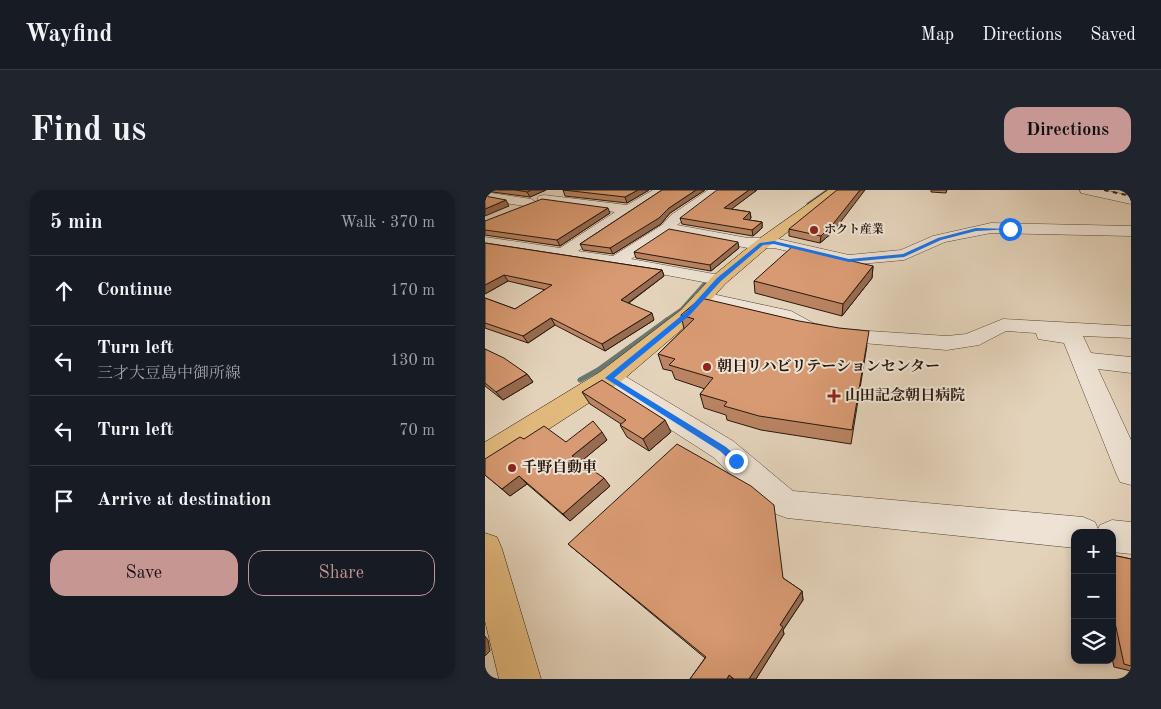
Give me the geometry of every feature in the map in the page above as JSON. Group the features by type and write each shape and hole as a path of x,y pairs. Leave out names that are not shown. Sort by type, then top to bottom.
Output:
{"main road":[{"path":"485,456 609,378 667,332 719,280 762,244 836,190"},
{"path":"485,549 520,679"}],"street":[{"path":"507,214 561,190"},
{"path":"563,254 662,190"},
{"path":"615,262 667,228 676,218 717,190"},
{"path":"1086,190 1131,200"},
{"path":"485,196 630,210"},
{"path":"667,228 762,244 774,243 849,260 904,255 935,240 991,228 1131,231"},
{"path":"485,242 719,280"},
{"path":"703,298 784,315 806,328 838,334 947,343 971,340 1003,325 1131,332"},
{"path":"995,329 1073,337 1131,473"},
{"path":"1083,360 1131,365"},
{"path":"609,378 723,449 760,483 787,504 1071,532"},
{"path":"1116,536 1131,538"}],"building":[{"path":"563,190 638,190 625,197"},
{"path":"662,190 696,190 669,208 659,218 610,248 580,244"},
{"path":"717,190 749,190 724,208 750,212 743,219 762,222 752,230 680,218"},
{"path":"837,190 860,190 821,236 789,229"},
{"path":"485,196 506,200 485,209"},
{"path":"542,199 608,208 557,240 485,230 485,221"},
{"path":"669,229 738,242 710,265 634,252"},
{"path":"485,243 662,270 621,300 652,313 602,344 551,318 523,336 485,323 485,298 515,309 552,285 504,275 485,285"},
{"path":"792,247 873,266 843,304 754,281"},
{"path":"701,298 799,321 869,331 852,430 759,416 724,406 727,402 700,394 713,378 669,365 675,359 658,354 694,319 681,315"},
{"path":"485,349 504,358 527,374 496,392 485,383"},
{"path":"602,380 665,420 643,439 620,425 626,420 582,392"},
{"path":"593,421 602,432 572,456 604,478 563,514 519,476 502,489 485,475 485,459 520,437 524,439 544,426 566,442"},
{"path":"677,444 751,486 774,505 783,578 802,591 780,625 783,627 749,679 734,679 729,675 727,679 690,679 706,657 568,544"},
{"path":"1116,556 1131,559 1131,666 1124,664 1116,627"}],"waterway":[{"path":"808,204 828,190"},
{"path":"665,321 681,310 707,281"},
{"path":"580,380 598,370 667,320"}],"railway":[{"path":"1104,190 1131,196"}],"place":[{"name":"ホクト産業","path":"814,230"},
{"name":"朝日リハビリテーションセンター","path":"707,367"},
{"name":"山田記念朝日病院","path":"834,396"},
{"name":"千野自動車","path":"512,468"}],"route":[{"path":"736,461 723,449 609,378 688,314 719,280 762,244 774,243 849,260 904,255 939,239 976,230 991,228 1010,229"}]}
